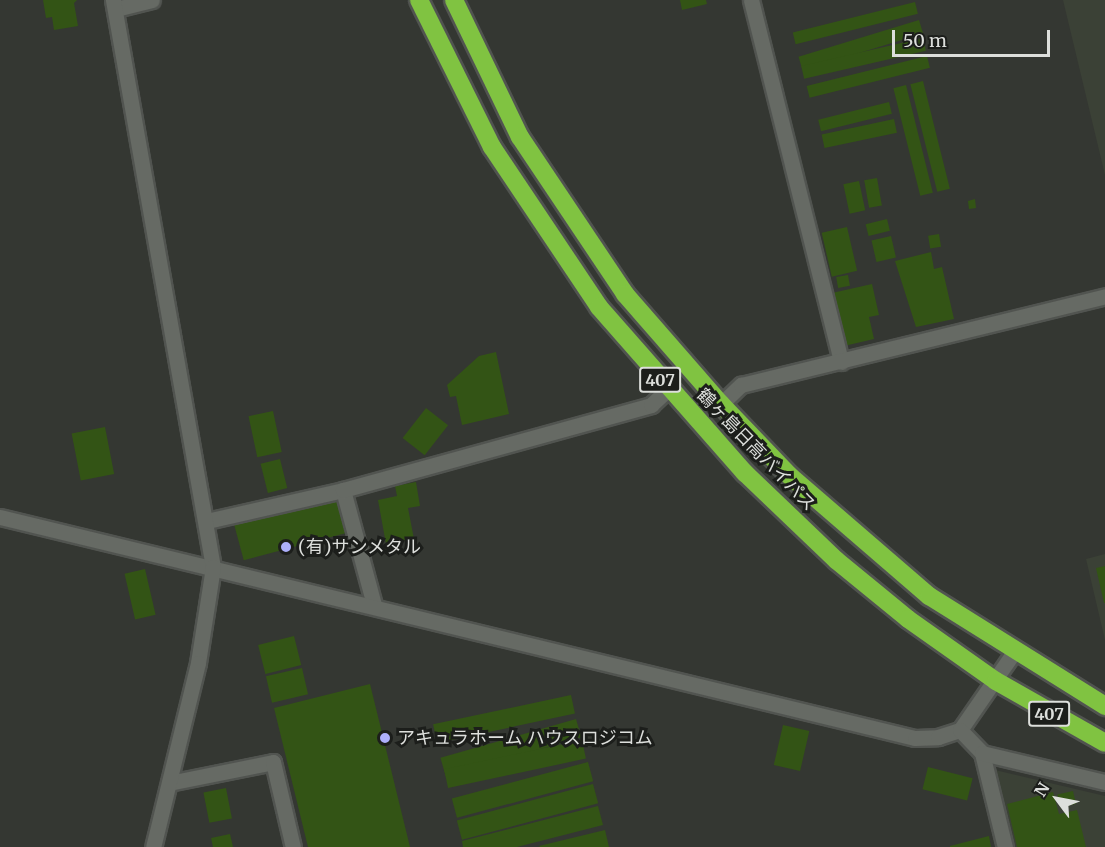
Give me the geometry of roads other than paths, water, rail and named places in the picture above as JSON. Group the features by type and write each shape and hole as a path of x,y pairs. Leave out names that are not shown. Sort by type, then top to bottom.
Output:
{"highway":[{"name":"鶴ヶ島日高バイパス","path":"419,0 492,147 599,307 668,389 745,473 836,560 908,619 996,681 1105,743"},
{"name":"鶴ヶ島日高バイパス","path":"454,0 520,137 625,294 721,404 790,476 929,596 1014,652 1105,706"}],"street":[{"path":"153,0 115,5 207,521 213,567 198,663 153,847"},
{"path":"751,0 841,362"},
{"path":"721,404 741,385 1105,296"},
{"path":"207,521 343,490 651,405 668,389"},
{"path":"343,490 374,605"},
{"path":"0,517 374,605 915,738 938,737 960,730 1014,652"},
{"path":"960,730 982,753 1005,847"},
{"path":"982,753 1105,782"},
{"path":"169,783 273,762 293,847"}],"place":[{"name":"(有)サンメタル","path":"286,547"},
{"name":"アキュラホーム ハウスロジコム","path":"385,738"}]}
